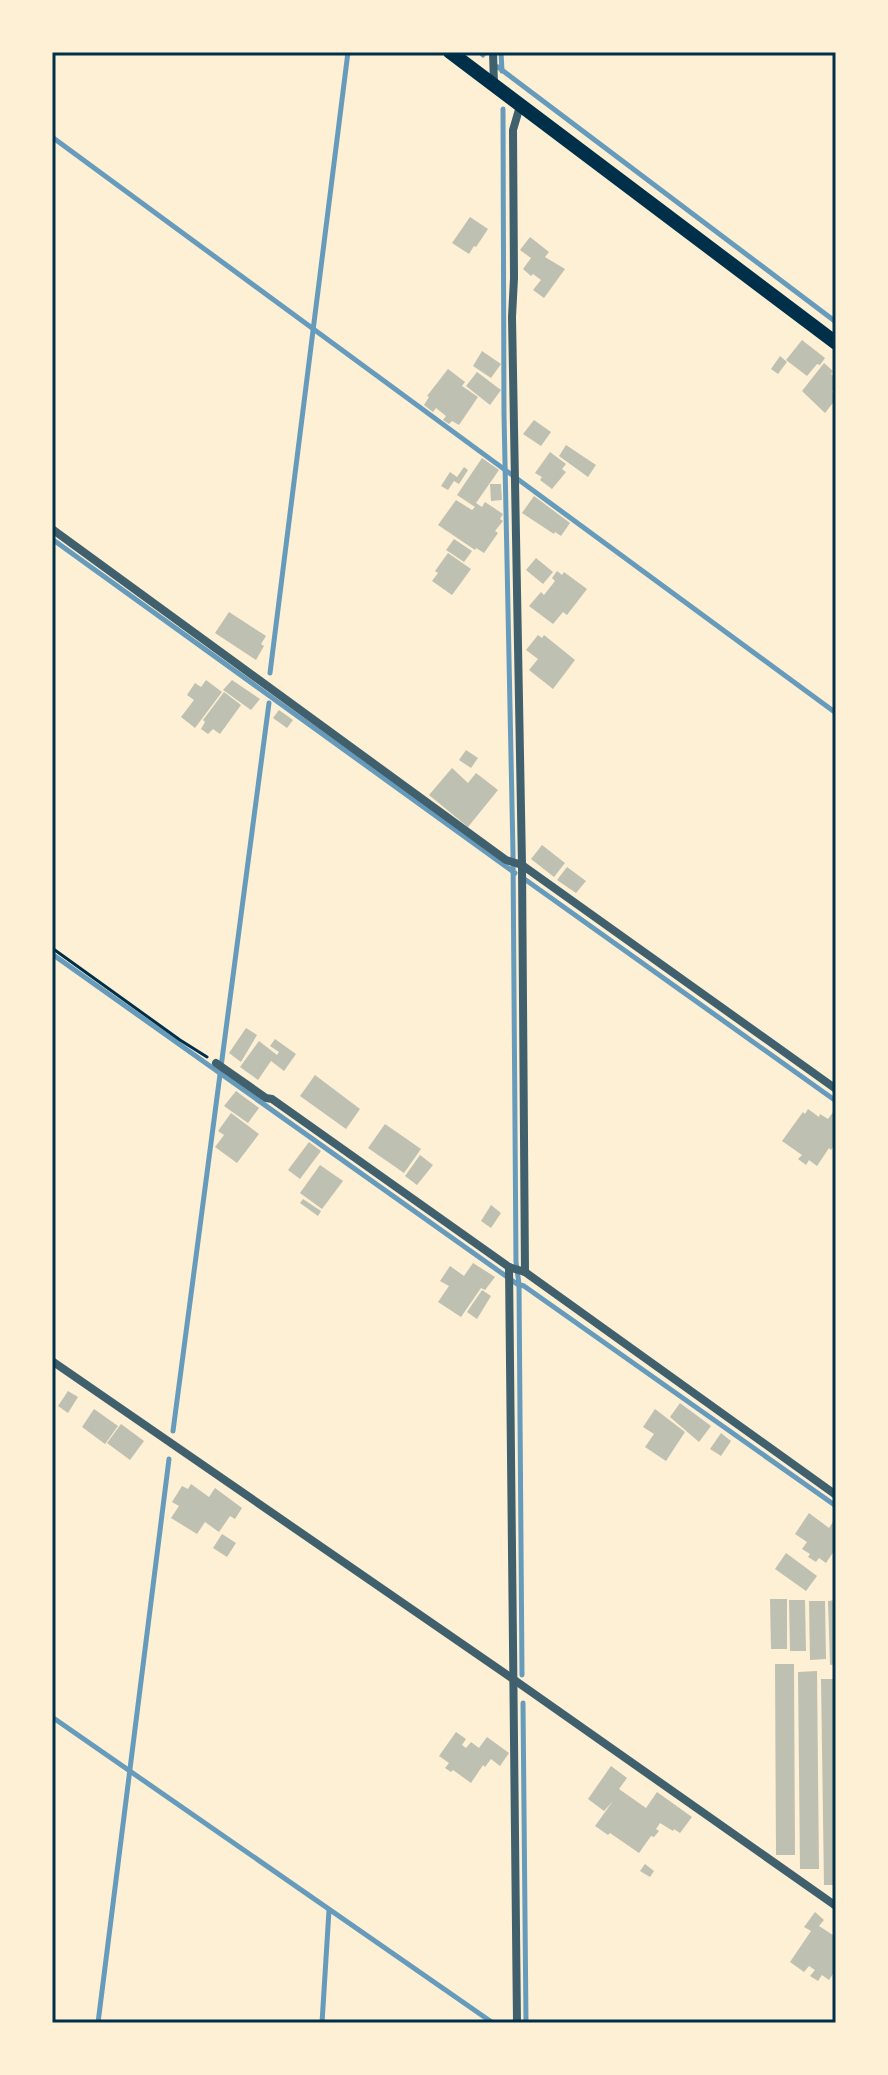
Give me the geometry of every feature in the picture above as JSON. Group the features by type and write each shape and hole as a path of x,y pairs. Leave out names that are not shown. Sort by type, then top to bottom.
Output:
{"main road":[{"path":"450,52 836,343"}],"street":[{"path":"493,52 494,85"},
{"path":"517,2023 510,1287 515,1270 522,882 512,317 513,130 520,106"},
{"path":"52,529 506,860 520,866 836,1089"},
{"path":"220,1066 272,1099 836,1495"},
{"path":"52,1361 836,1906"}],"path":[{"path":"52,948 220,1066"}],"building":[{"path":"470,217 488,229 469,254 452,243"},
{"path":"530,237 549,252 545,257 565,269 544,298 533,290 541,280 523,269 531,258 520,250"},
{"path":"802,340 825,358 807,376 786,360"},
{"path":"482,351 501,364 491,378 473,366"},
{"path":"780,356 787,362 778,374 771,369"},
{"path":"824,363 836,378 836,387 832,392 836,399 825,413 802,391"},
{"path":"448,369 465,382 462,386 478,397 459,425 452,421 449,424 443,420 446,416 436,408 433,412 424,405 427,396"},
{"path":"477,372 501,390 490,405 466,386"},
{"path":"534,420 551,432 541,446 523,434"},
{"path":"566,445 596,465 588,477 559,456"},
{"path":"550,452 566,464 562,469 566,472 552,489 535,473"},
{"path":"482,458 499,470 476,503 482,507 485,502 503,514 500,519 503,521 495,531 498,533 484,553 438,525 456,500 472,510 475,507 457,495"},
{"path":"464,467 468,470 459,484 454,481 448,490 441,486 450,472 457,477"},
{"path":"490,484 501,484 502,500 491,501"},
{"path":"534,496 570,523 561,536 522,513"},
{"path":"454,539 472,551 464,562 446,550"},
{"path":"448,553 471,569 452,595 432,581"},
{"path":"536,558 553,572 543,584 526,570"},
{"path":"557,571 562,575 564,572 587,589 567,615 563,612 553,624 529,606 541,592 544,595 555,581 552,578"},
{"path":"229,612 266,636 256,660 215,633"},
{"path":"538,635 542,638 544,635 575,660 553,689 529,670 538,659 526,650"},
{"path":"206,680 222,692 195,728 181,717 194,700 187,695 195,683 201,687"},
{"path":"232,680 260,699 251,710 223,690"},
{"path":"224,692 241,705 220,734 213,729 208,734 201,729 203,720"},
{"path":"279,710 293,720 287,728 273,718"},
{"path":"466,750 478,758 471,768 459,760"},
{"path":"452,768 468,783 476,773 498,790 468,827 429,795"},
{"path":"542,845 565,863 554,877 531,859"},
{"path":"567,867 586,881 576,893 557,880"},
{"path":"246,1028 257,1035 241,1062 229,1053"},
{"path":"275,1039 296,1054 284,1071 271,1061 258,1080 240,1067 259,1041 277,1055 279,1052 270,1046"},
{"path":"315,1075 360,1109 346,1129 300,1096"},
{"path":"236,1091 259,1108 248,1123 224,1106"},
{"path":"836,1108 836,1142 817,1166 809,1160 806,1165 798,1159 802,1155 782,1141 803,1112 805,1114 808,1109 828,1119"},
{"path":"231,1113 259,1134 237,1163 215,1147 224,1135 218,1131"},
{"path":"385,1124 421,1149 404,1173 368,1148"},
{"path":"309,1142 321,1151 300,1179 288,1170"},
{"path":"420,1155 433,1165 417,1185 405,1176"},
{"path":"320,1165 343,1181 322,1209 300,1193"},
{"path":"303,1199 321,1211 318,1216 300,1203"},
{"path":"491,1205 501,1213 491,1228 481,1221"},
{"path":"473,1263 495,1277 485,1290 481,1288 461,1317 438,1302 449,1286 440,1281 450,1266 464,1276"},
{"path":"482,1290 491,1296 477,1319 467,1312"},
{"path":"68,1391 78,1397 68,1413 58,1406"},
{"path":"680,1403 711,1426 699,1442 670,1417"},
{"path":"94,1409 118,1426 105,1444 82,1427"},
{"path":"655,1409 685,1432 666,1461 645,1447 654,1434 643,1427"},
{"path":"121,1424 144,1441 130,1460 107,1443"},
{"path":"721,1433 731,1441 721,1456 710,1449"},
{"path":"191,1484 209,1497 215,1488 242,1508 235,1519 230,1516 219,1532 205,1522 197,1534 171,1518 179,1506 172,1502 182,1486 188,1489"},
{"path":"809,1513 829,1528 836,1517 836,1548 826,1563 819,1558 816,1562 808,1557 810,1554 802,1549 807,1542 795,1534"},
{"path":"222,1534 236,1543 227,1557 213,1548"},
{"path":"786,1553 817,1576 806,1591 775,1569"},
{"path":"770,1599 787,1599 787,1649 771,1649"},
{"path":"789,1600 805,1600 806,1651 790,1651"},
{"path":"836,1600 836,1664 830,1665 828,1601"},
{"path":"809,1601 825,1601 826,1659 810,1660"},
{"path":"775,1664 794,1664 795,1855 776,1855"},
{"path":"817,1671 819,1869 800,1869 798,1672"},
{"path":"821,1679 836,1679 836,1885 824,1885"},
{"path":"456,1732 466,1739 462,1745 466,1748 471,1742 479,1748 487,1737 509,1753 500,1766 491,1759 485,1767 483,1765 471,1783 445,1768 449,1763 439,1756"},
{"path":"611,1766 627,1778 619,1789 646,1808 657,1792 692,1817 680,1833 660,1823 656,1829 659,1831 654,1837 651,1836 639,1853 595,1826 613,1801 604,1811 588,1799"},
{"path":"645,1864 654,1871 650,1877 640,1871"},
{"path":"815,1912 824,1920 819,1926 836,1937 836,1969 829,1980 822,1975 818,1981 810,1976 815,1970 809,1966 804,1972 790,1962 811,1931 804,1927"}],"waterway":[{"path":"270,673 348,52"},
{"path":"480,52 483,55"},
{"path":"501,52 502,71"},
{"path":"498,67 836,322"},
{"path":"503,109 504,414 513,854 522,1675"},
{"path":"52,137 836,713"},
{"path":"52,539 515,873"},
{"path":"173,1431 269,703"},
{"path":"523,878 836,1101"},
{"path":"52,954 836,1506"},
{"path":"98,2023 169,1459"},
{"path":"523,1703 526,2023"},
{"path":"52,1717 493,2023"},
{"path":"322,2023 329,1910"}]}
